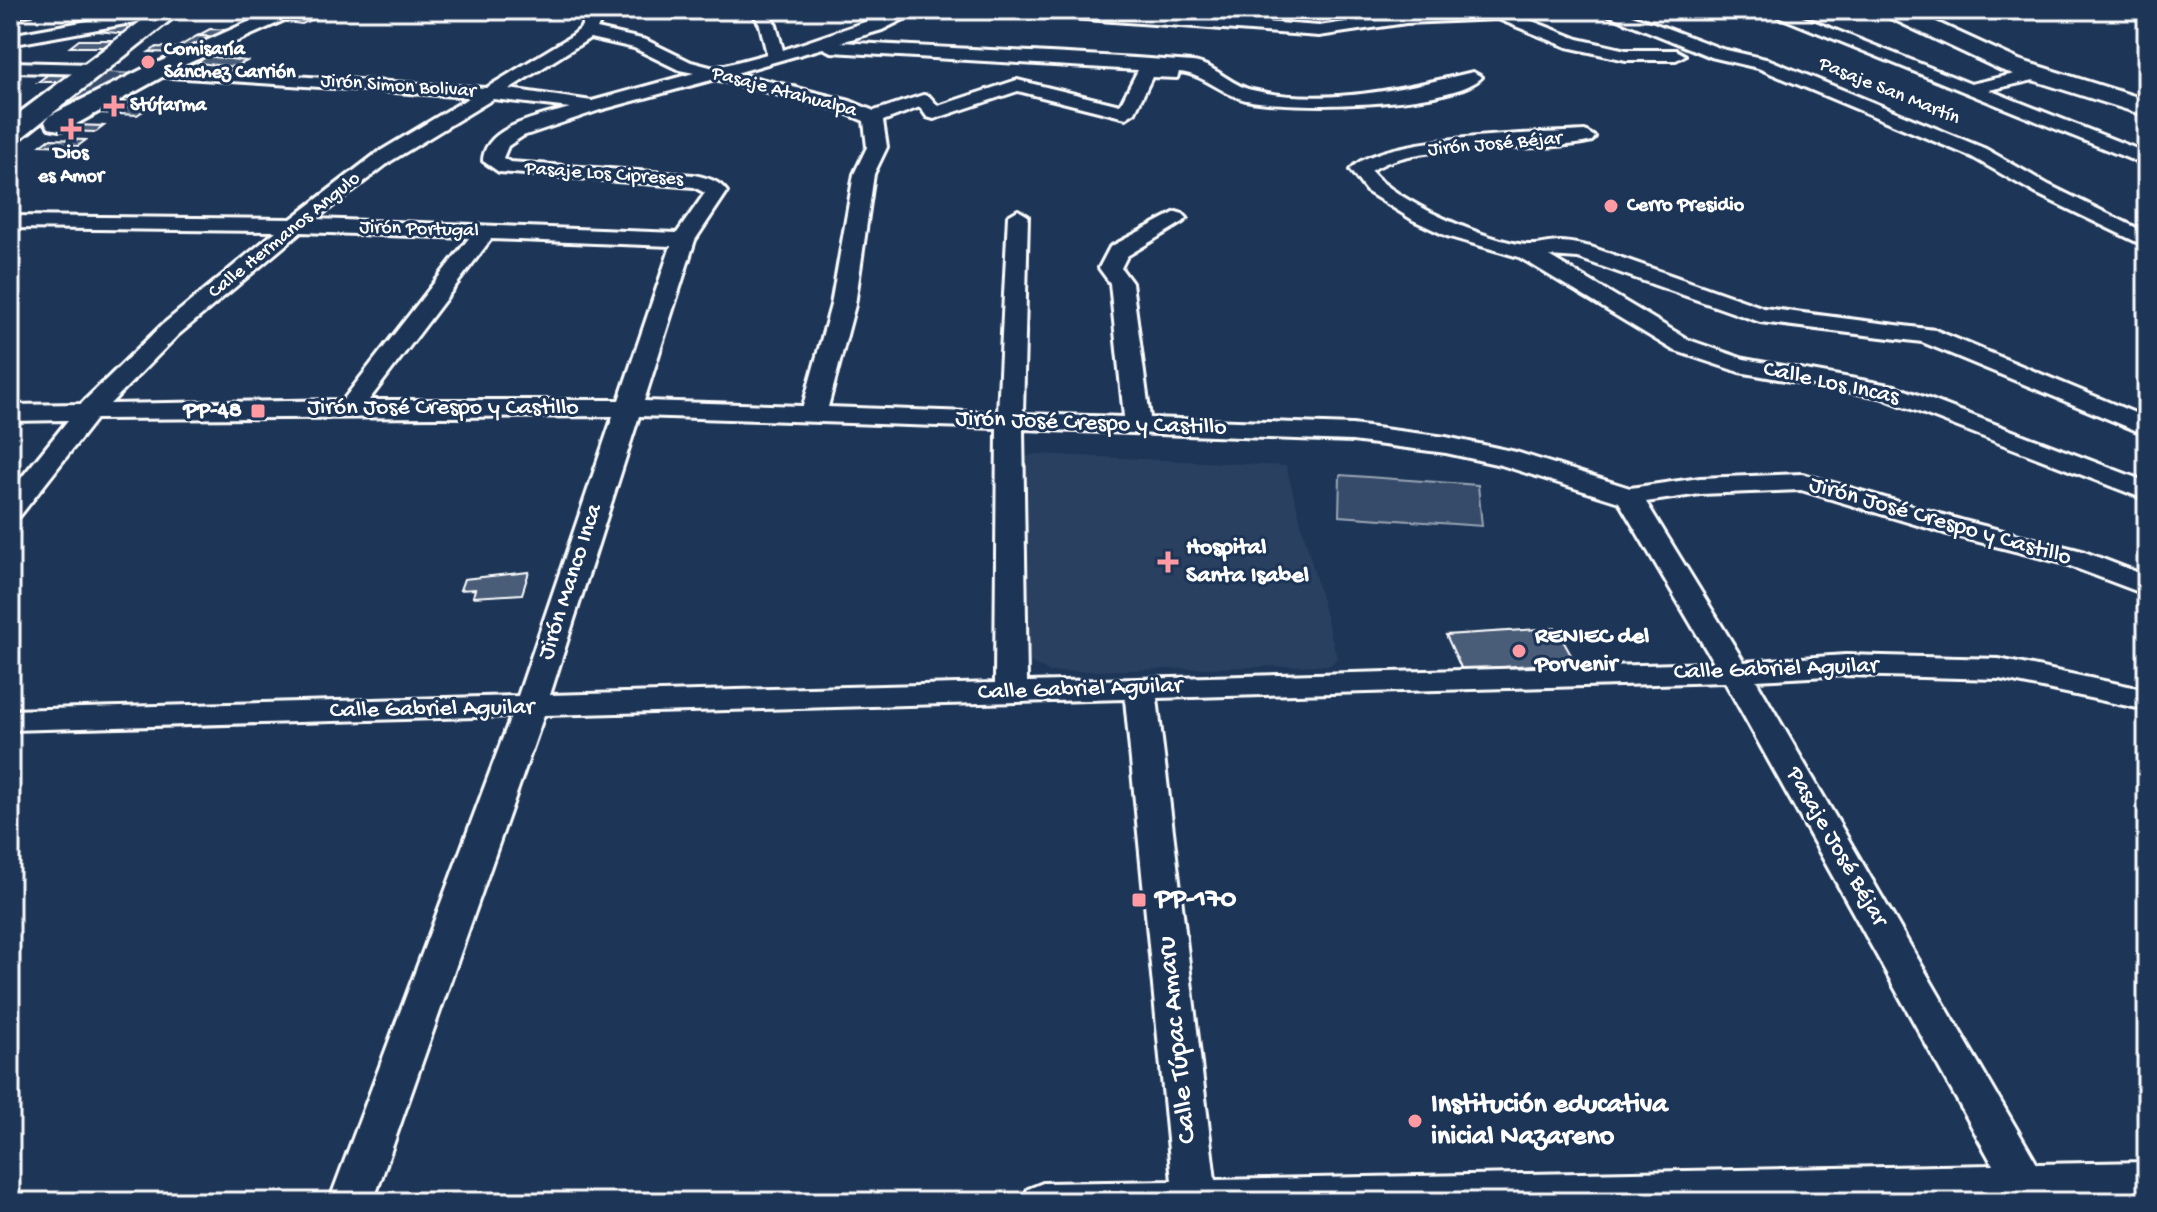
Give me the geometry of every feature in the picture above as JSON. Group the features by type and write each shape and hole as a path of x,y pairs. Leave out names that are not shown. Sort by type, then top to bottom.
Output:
{"main road":[{"path":"10,133 172,10"},
{"path":"119,69 194,10"},
{"path":"1892,10 2010,65 2147,108"},
{"path":"1915,13 2034,71"},
{"name":"Jirón Simon Bolivar","path":"92,69 155,71"},
{"path":"10,154 90,104 155,71"}],"street":[{"path":"10,12 25,10"},
{"path":"10,40 172,10"},
{"path":"155,71 291,10"},
{"name":"Calle Hermanos Angulo","path":"10,510 89,411 170,330 296,225 384,157 552,58 587,32 598,10"},
{"path":"759,10 768,25 776,57"},
{"name":"Pasaje Los Cipreses","path":"717,192 706,184 694,181 506,168 493,161 493,153 501,142 516,132 593,106 813,46 914,10"},
{"path":"1030,10 1173,14 1316,39 1406,18 1500,14 1573,43 1626,55 1676,55"},
{"path":"1316,39 1319,10"},
{"name":"Pasaje San Martín","path":"1604,10 1717,53 1764,64 1979,153 2042,189 2145,238"},
{"path":"1771,10 2147,160"},
{"name":"Pasaje Atahualpa","path":"587,32 640,44 685,66 843,105 873,118 877,147 864,174 843,305 813,416"},
{"path":"813,46 1164,64 1196,68 1243,93 1272,98 1316,99 1419,91 1458,84 1473,77"},
{"name":"Jirón Simon Bolivar","path":"10,67 92,69"},
{"name":"Jirón Simon Bolivar","path":"155,71 489,93 567,100 593,106"},
{"path":"873,118 923,100 934,113 1017,85 1126,112 1146,71 1225,83"},
{"path":"1971,89 2034,71"},
{"name":"Jirón José Béjar","path":"1527,252 1455,231 1420,216 1373,187 1360,170 1364,164 1378,159 1456,144 1585,137"},
{"name":"Jirón Manco Inca","path":"351,1202 530,708 684,240 701,211 717,192"},
{"path":"1011,693 1010,422 1018,216"},
{"path":"1138,425 1121,283 1110,268 1118,252 1176,218"},
{"name":"Jirón Portugal","path":"10,222 296,225 684,240"},
{"path":"350,408 485,232"},
{"path":"1527,252 1561,248 1583,252 1760,315 1927,335 2147,427"},
{"name":"Calle Los Incas","path":"1527,252 1681,345 1711,358 1886,391 2147,492"},
{"name":"Jirón José Crespo y Castillo","path":"10,413 627,408 1352,433 1446,445 1507,458 1629,496 1700,486 1802,482 1954,527 2072,557 2147,586"},
{"name":"Pasaje José Béjar","path":"1629,496 1761,715 2031,1192"},
{"name":"Calle Gabriel Aguilar","path":"10,720 530,708 1140,687 1733,672 1845,665 1999,669 2147,700"},
{"name":"Calle Túpac Amaru","path":"1140,687 1196,1200"},
{"path":"1043,1202 2031,1192 2147,1180"}],"lane":[{"path":"1915,13 1951,10"}],"shaded area":[{"path":"105,72 140,74 41,123"},
{"name":"Hospital Santa Isabel","path":"1038,454 1286,466 1337,658 1331,665 1049,672 1030,662 1018,458"},
{"path":"1340,475 1478,485 1482,526 1339,516"}],"building":[{"path":"343,11 333,16 298,12"},
{"path":"198,12 229,13 221,18 190,17"},
{"path":"298,12 322,15 302,24 278,21"},
{"path":"149,19 129,34 95,31 98,27"},
{"path":"210,29 234,30 221,37 197,36"},
{"path":"197,36 215,37 195,49 177,48"},
{"path":"79,40 120,40 112,47 70,47"},
{"path":"157,47 191,49 184,53 149,52"},
{"path":"206,56 247,61 235,67 198,63"},
{"path":"50,73 75,73 64,82 38,82"},
{"path":"123,97 162,99 154,104 115,102"},
{"path":"115,102 154,104 146,109 107,107"},
{"path":"107,107 146,109 137,115 98,113"},
{"path":"72,125 104,126 96,132 63,131"},
{"path":"49,139 86,140 78,146 41,145"},
{"path":"529,572 522,594 473,597 475,589 460,590 464,579"},
{"path":"1556,628 1575,662 1462,670 1446,635"}],"place":[{"name":"Comisaría Sánchez Carrión","path":"148,62"},
{"name":"Stúfarma","path":"114,106"},
{"name":"Dios es Amor","path":"71,129"},
{"name":"Cerro Presidio","path":"1611,206"},
{"name":"PP-48","path":"258,411"},
{"name":"Hospital Santa Isabel","path":"1168,562"},
{"name":"RENIEC del Porvenir","path":"1519,651"},
{"name":"PP-170","path":"1139,900"},
{"name":"Institución educativa inicial Nazareno","path":"1415,1121"}]}
